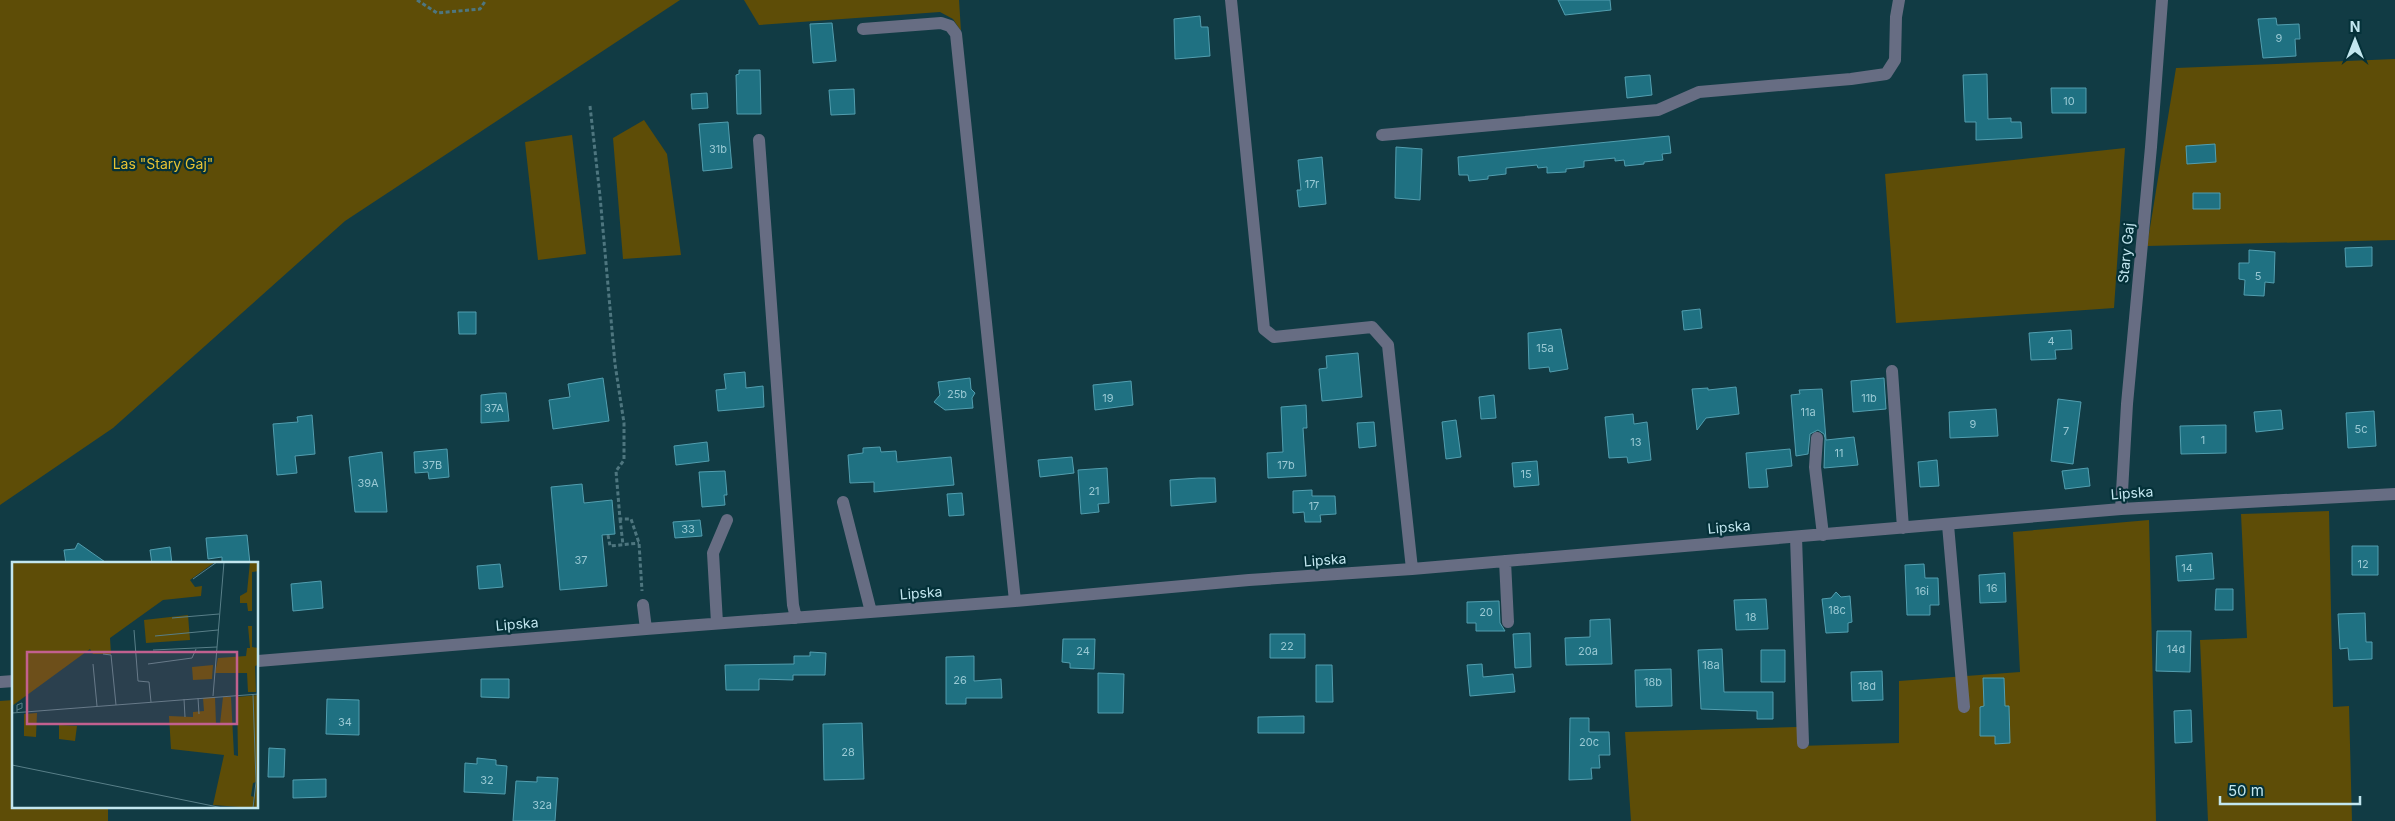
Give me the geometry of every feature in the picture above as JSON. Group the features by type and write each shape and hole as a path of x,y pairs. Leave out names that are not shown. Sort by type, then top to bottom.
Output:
{"street":[{"path":"1231,0 1264,328 1274,337 1372,327 1388,345 1412,569"},
{"path":"1382,135 1658,110 1699,92 1851,79 1886,74 1895,60 1896,17 1899,0"},
{"name":"Stary Gaj","path":"2120,509 2127,404 2151,148 2162,0"},
{"path":"863,29 941,23 950,26 956,34 1015,601"},
{"path":"759,140 793,604 796,618"},
{"path":"1892,371 1903,528"},
{"path":"1816,438 1815,468 1823,535"},
{"name":"Lipska","path":"259,661 646,628 1015,601 1249,580 1412,569 2120,509 2395,494"},
{"path":"843,502 872,612"},
{"path":"717,623 713,553 727,520"},
{"path":"1948,525 1964,707"},
{"path":"1796,537 1803,743"},
{"path":"1505,561 1508,622"},
{"path":"643,604 646,628"}],"path":[{"path":"416,0 437,13 480,9 486,0"},
{"path":"590,106 615,364 624,423 624,460 616,471 623,545"},
{"path":"620,519 631,519 640,543 643,604"},
{"path":"608,535 610,546 640,543"}],"green space":[{"name":"Las \"Stary Gaj\"","path":"0,0 680,0 345,221 113,428 0,505"},
{"path":"744,0 959,0 961,31 953,19 940,12 759,25"},
{"path":"2395,59 2395,240 2147,246 2176,68"},
{"path":"644,120 667,154 681,255 623,259 613,138"},
{"path":"572,135 586,254 538,260 525,142"},
{"path":"2125,148 2114,308 1896,323 1885,174"},
{"path":"2329,511 2333,707 2349,706 2352,821 2208,821 2200,640 2247,638 2241,514"},
{"path":"2149,520 2156,821 1631,821 1625,732 1797,727 1798,746 1899,743 1899,681 2020,672 2013,532"},
{"path":"12,700 12,808 108,808 108,821 0,821 0,701"}],"building":[{"path":"1558,0 1610,0 1611,10 1565,15"},
{"path":"1200,16 1201,27 1208,27 1210,56 1175,59 1174,19"},
{"path":"2276,18 2277,25 2299,24 2300,39 2295,39 2296,56 2263,58 2258,19"},
{"path":"832,23 836,61 813,63 810,24"},
{"path":"739,70 760,70 761,114 737,114 736,75 739,74"},
{"path":"1987,74 1988,119 2011,118 2011,122 2021,122 2022,138 1976,140 1976,122 1965,122 1963,75"},
{"path":"1650,75 1652,95 1627,98 1625,77"},
{"path":"2051,88 2086,88 2086,113 2052,113"},
{"path":"854,89 855,114 831,115 829,90"},
{"path":"707,93 708,108 692,109 691,94"},
{"path":"728,122 732,168 703,171 699,124"},
{"path":"1669,136 1671,153 1662,154 1663,160 1644,162 1644,164 1625,166 1624,160 1615,161 1615,158 1584,161 1584,167 1566,169 1566,172 1547,173 1547,167 1538,168 1537,165 1506,168 1506,174 1488,176 1488,179 1469,181 1468,175 1459,175 1458,157"},
{"path":"2215,144 2216,162 2187,164 2186,146"},
{"path":"1396,147 1422,149 1420,200 1395,198"},
{"path":"1322,157 1326,204 1299,207 1297,190 1301,190 1298,160"},
{"path":"2193,193 2220,193 2220,209 2193,209"},
{"path":"2372,247 2372,266 2346,267 2345,248"},
{"path":"2249,250 2275,252 2274,283 2265,282 2264,296 2244,295 2245,280 2239,279 2239,263 2249,263"},
{"path":"1700,309 1702,328 1684,330 1682,311"},
{"path":"458,312 476,312 476,334 459,334"},
{"path":"1561,329 1568,369 1550,372 1549,367 1529,369 1528,333"},
{"path":"2071,330 2072,349 2055,350 2056,359 2031,360 2029,333"},
{"path":"1358,353 1362,397 1322,401 1319,369 1327,368 1326,356"},
{"path":"745,372 746,388 763,386 764,407 718,411 716,390 726,389 724,374"},
{"path":"603,378 609,421 553,429 549,400 570,397 568,384"},
{"path":"970,378 971,389 975,393 972,398 973,408 945,410 934,402 940,395 938,382"},
{"path":"1884,378 1886,409 1853,412 1851,381"},
{"path":"1131,381 1133,405 1095,410 1093,385"},
{"path":"1736,387 1739,414 1706,418 1697,430 1692,389 1708,388 1708,390"},
{"path":"1822,389 1826,440 1854,437 1858,465 1824,468 1825,438 1824,434 1818,430 1810,434 1808,454 1796,456 1791,395 1800,394 1799,390"},
{"path":"506,393 509,421 481,423 481,395"},
{"path":"1494,395 1496,418 1481,419 1479,397"},
{"path":"2058,399 2081,402 2073,464 2051,461"},
{"path":"1306,405 1307,428 1303,428 1306,476 1268,478 1267,453 1283,452 1281,407"},
{"path":"1996,409 1998,436 1950,438 1949,412"},
{"path":"2281,410 2283,429 2256,432 2254,412"},
{"path":"2374,411 2376,446 2348,448 2346,413"},
{"path":"1633,414 1634,424 1647,422 1651,460 1628,463 1627,457 1609,458 1605,417"},
{"path":"312,415 315,454 295,456 297,473 277,475 273,424 298,422 297,417"},
{"path":"1456,420 1461,457 1446,459 1442,422"},
{"path":"1374,422 1376,446 1359,448 1357,423"},
{"path":"2226,425 2226,453 2181,454 2180,426"},
{"path":"707,442 709,461 676,465 674,446"},
{"path":"880,447 881,452 896,451 897,462 951,457 954,485 874,492 874,482 850,483 848,455 863,453 863,448"},
{"path":"447,449 449,477 429,479 428,472 415,473 414,452"},
{"path":"1790,449 1792,466 1766,469 1768,487 1749,488 1746,453"},
{"path":"382,452 387,512 355,512 349,457"},
{"path":"1072,457 1074,473 1040,477 1038,460"},
{"path":"1937,460 1939,486 1920,487 1918,462"},
{"path":"1537,461 1539,485 1514,487 1512,463"},
{"path":"1107,468 1109,503 1098,504 1099,512 1081,514 1078,470"},
{"path":"2088,468 2090,486 2065,489 2062,471"},
{"path":"725,471 727,495 724,495 725,505 702,507 699,472"},
{"path":"1215,478 1216,502 1171,506 1170,480"},
{"path":"582,484 584,503 612,500 615,534 602,535 607,586 560,590 551,487"},
{"path":"1312,490 1312,496 1335,496 1336,514 1320,515 1321,522 1305,522 1304,512 1293,513 1293,491"},
{"path":"962,493 964,515 949,516 947,494"},
{"path":"700,520 702,536 675,538 673,522"},
{"path":"247,535 250,562 222,562 222,557 208,559 206,538"},
{"path":"78,543 105,562 66,562 64,550 75,549"},
{"path":"2352,546 2378,546 2378,575 2352,575"},
{"path":"170,547 172,562 152,562 150,550"},
{"path":"2212,553 2214,579 2178,581 2176,556"},
{"path":"500,564 503,587 479,589 477,566"},
{"path":"1924,564 1925,578 1938,578 1939,605 1930,605 1930,615 1907,615 1905,565"},
{"path":"2005,573 2006,602 1980,603 1979,575"},
{"path":"321,581 323,608 293,611 291,584"},
{"path":"2216,589 2233,589 2233,610 2215,610"},
{"path":"1836,592 1841,597 1850,596 1852,622 1848,623 1848,632 1826,633 1822,599 1831,598"},
{"path":"1766,599 1768,629 1736,630 1734,600"},
{"path":"1499,601 1500,623 1505,631 1476,631 1476,623 1467,623 1467,602"},
{"path":"2365,613 2366,642 2372,642 2372,659 2349,660 2348,648 2340,649 2338,614"},
{"path":"1610,619 1612,664 1566,665 1565,638 1590,637 1590,620"},
{"path":"2157,631 2191,631 2190,672 2156,671"},
{"path":"1530,633 1531,667 1515,668 1513,634"},
{"path":"1270,634 1305,634 1305,658 1270,658"},
{"path":"1063,639 1095,639 1094,669 1070,668 1070,663 1062,662"},
{"path":"1722,649 1724,692 1773,692 1773,719 1757,719 1757,711 1701,709 1698,650"},
{"path":"1761,650 1785,650 1785,682 1761,682"},
{"path":"810,652 826,653 825,675 793,675 793,680 759,679 759,690 726,690 725,665 794,664 794,656 810,656"},
{"path":"974,656 974,681 1001,679 1002,698 966,698 966,704 946,704 946,657"},
{"path":"1482,664 1483,677 1513,674 1515,692 1470,696 1467,665"},
{"path":"1316,665 1332,665 1333,702 1316,702"},
{"path":"1671,669 1672,706 1636,707 1635,670"},
{"path":"1882,671 1883,700 1852,701 1851,672"},
{"path":"1098,673 1124,674 1123,713 1098,713"},
{"path":"1983,678 2004,678 2005,706 2009,706 2010,743 1995,744 1995,736 1980,736 1980,707 1984,706"},
{"path":"481,679 509,679 509,698 481,697"},
{"path":"327,699 359,700 359,735 326,734"},
{"path":"2191,710 2192,742 2175,743 2174,711"},
{"path":"1304,716 1304,733 1258,733 1258,717"},
{"path":"1570,718 1589,718 1589,732 1609,732 1610,755 1599,755 1600,768 1591,768 1592,779 1569,780"},
{"path":"862,723 864,779 824,780 823,724"},
{"path":"269,748 285,749 284,777 268,777"},
{"path":"477,758 496,760 496,765 507,766 505,794 464,792 465,763 477,764"},
{"path":"537,777 558,778 555,821 513,821 516,781 537,782"},
{"path":"326,779 326,797 293,798 293,780"}]}
